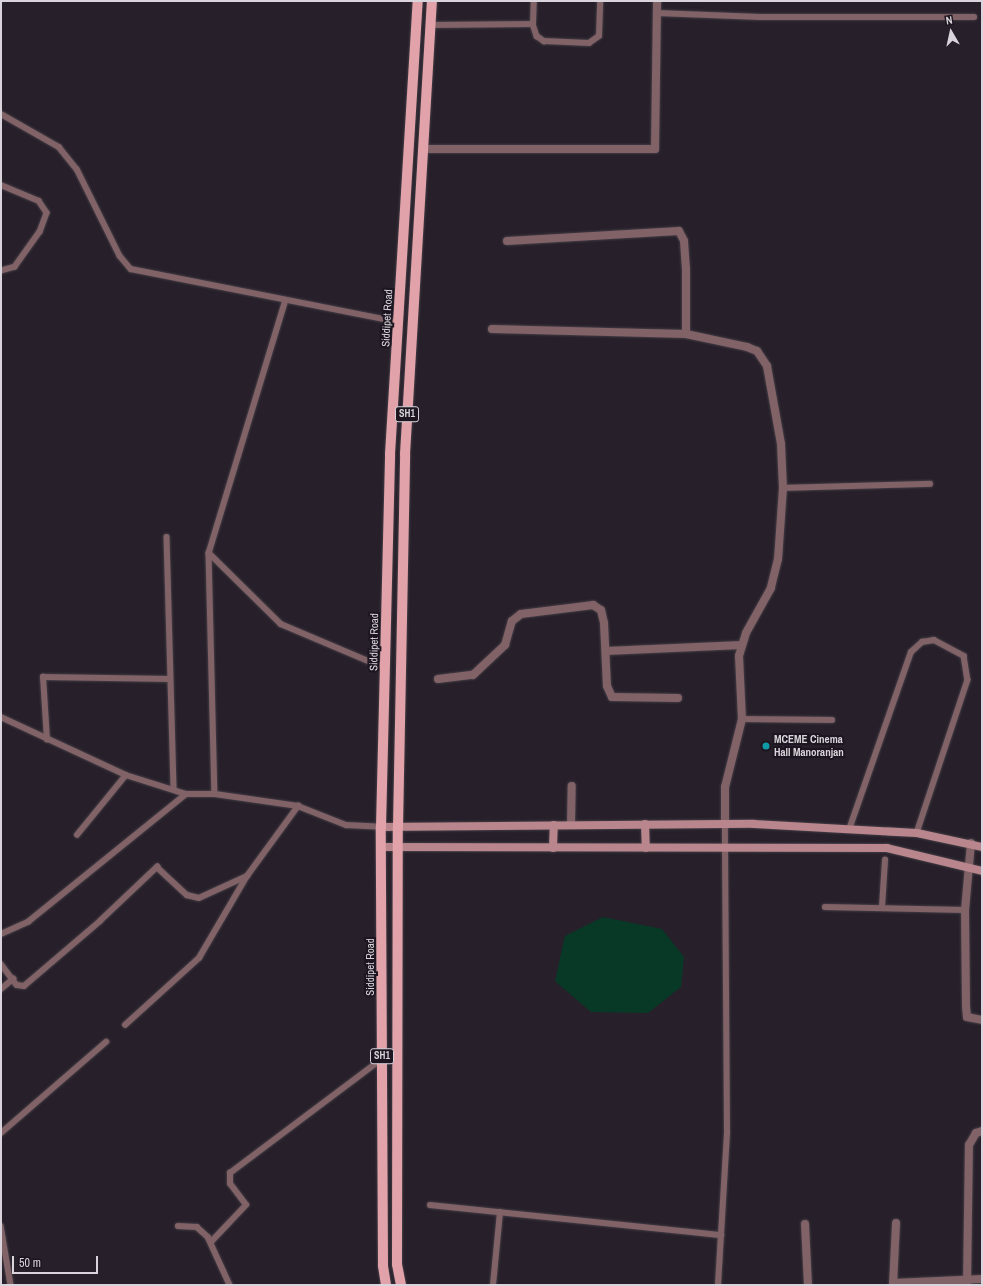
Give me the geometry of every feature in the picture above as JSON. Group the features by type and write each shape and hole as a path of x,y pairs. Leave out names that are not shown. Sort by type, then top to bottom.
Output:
{"main road":[{"name":"Siddipet Road","path":"386,1285 383,1265 381,827 390,454 418,1"},
{"name":"SH1","path":"401,1285 397,1264 398,827 405,454 432,1"}],"street":[{"path":"423,149 654,149 657,1"},
{"path":"507,241 679,231 686,270 686,334"},
{"path":"492,329 686,334 747,347 763,358 778,412 783,488 775,574 742,645 739,656 742,719 725,787 725,824"},
{"path":"438,679 473,675 505,645 512,621 521,614 598,606 604,623 607,686 612,697 678,698"},
{"path":"606,651 742,645"},
{"path":"571,825 572,786"},
{"path":"381,827 645,824 850,827 917,833 971,843 982,847"},
{"path":"645,824 646,848"},
{"path":"553,848 554,826"},
{"path":"971,843 965,910 967,1017 982,1020"},
{"path":"382,847 886,848 982,871"},
{"path":"967,1282 969,1145 976,1133 982,1131"},
{"path":"896,1222 893,1284 967,1282 982,1279"},
{"path":"805,1224 808,1285"}],"lane":[{"path":"534,1 533,24 537,36 544,41 589,42 599,36 600,1"},
{"path":"657,13 760,17 974,17"},
{"path":"431,25 533,24"},
{"path":"1,114 59,147 77,169 120,256 131,269 398,322"},
{"path":"1,185 39,201 47,213 40,232 14,267 1,271"},
{"path":"215,794 209,553 286,300"},
{"path":"783,488 930,484"},
{"path":"167,537 174,788"},
{"path":"209,553 281,624 385,668"},
{"path":"850,827 911,652 922,642 934,640 964,656 968,680 917,833"},
{"path":"47,740 44,677 170,680"},
{"path":"1,716 47,740 126,775 174,788 186,794 215,794 298,806 346,825 381,827"},
{"path":"742,719 832,720"},
{"path":"78,835 126,775"},
{"path":"1,934 28,922 186,794"},
{"path":"124,1025 199,958 247,876 298,806"},
{"path":"718,1285 727,1132 725,824"},
{"path":"882,907 885,860"},
{"path":"1,964 13,979 24,986 100,921 156,867 187,895 199,898 247,876"},
{"path":"825,907 882,907 965,910"},
{"path":"1,989 13,979"},
{"path":"1,1133 106,1042"},
{"path":"211,1242 246,1206 230,1184 230,1173 382,1059"},
{"path":"430,1205 721,1235"},
{"path":"493,1285 500,1212"},
{"path":"1,1226 12,1285"},
{"path":"178,1226 197,1227 211,1242 230,1285"}],"green space":[{"path":"603,917 662,929 684,957 681,987 648,1013 591,1012 555,981 565,936"}],"place":[{"name":"MCEME Cinema Hall Manoranjan","path":"766,746"}]}
